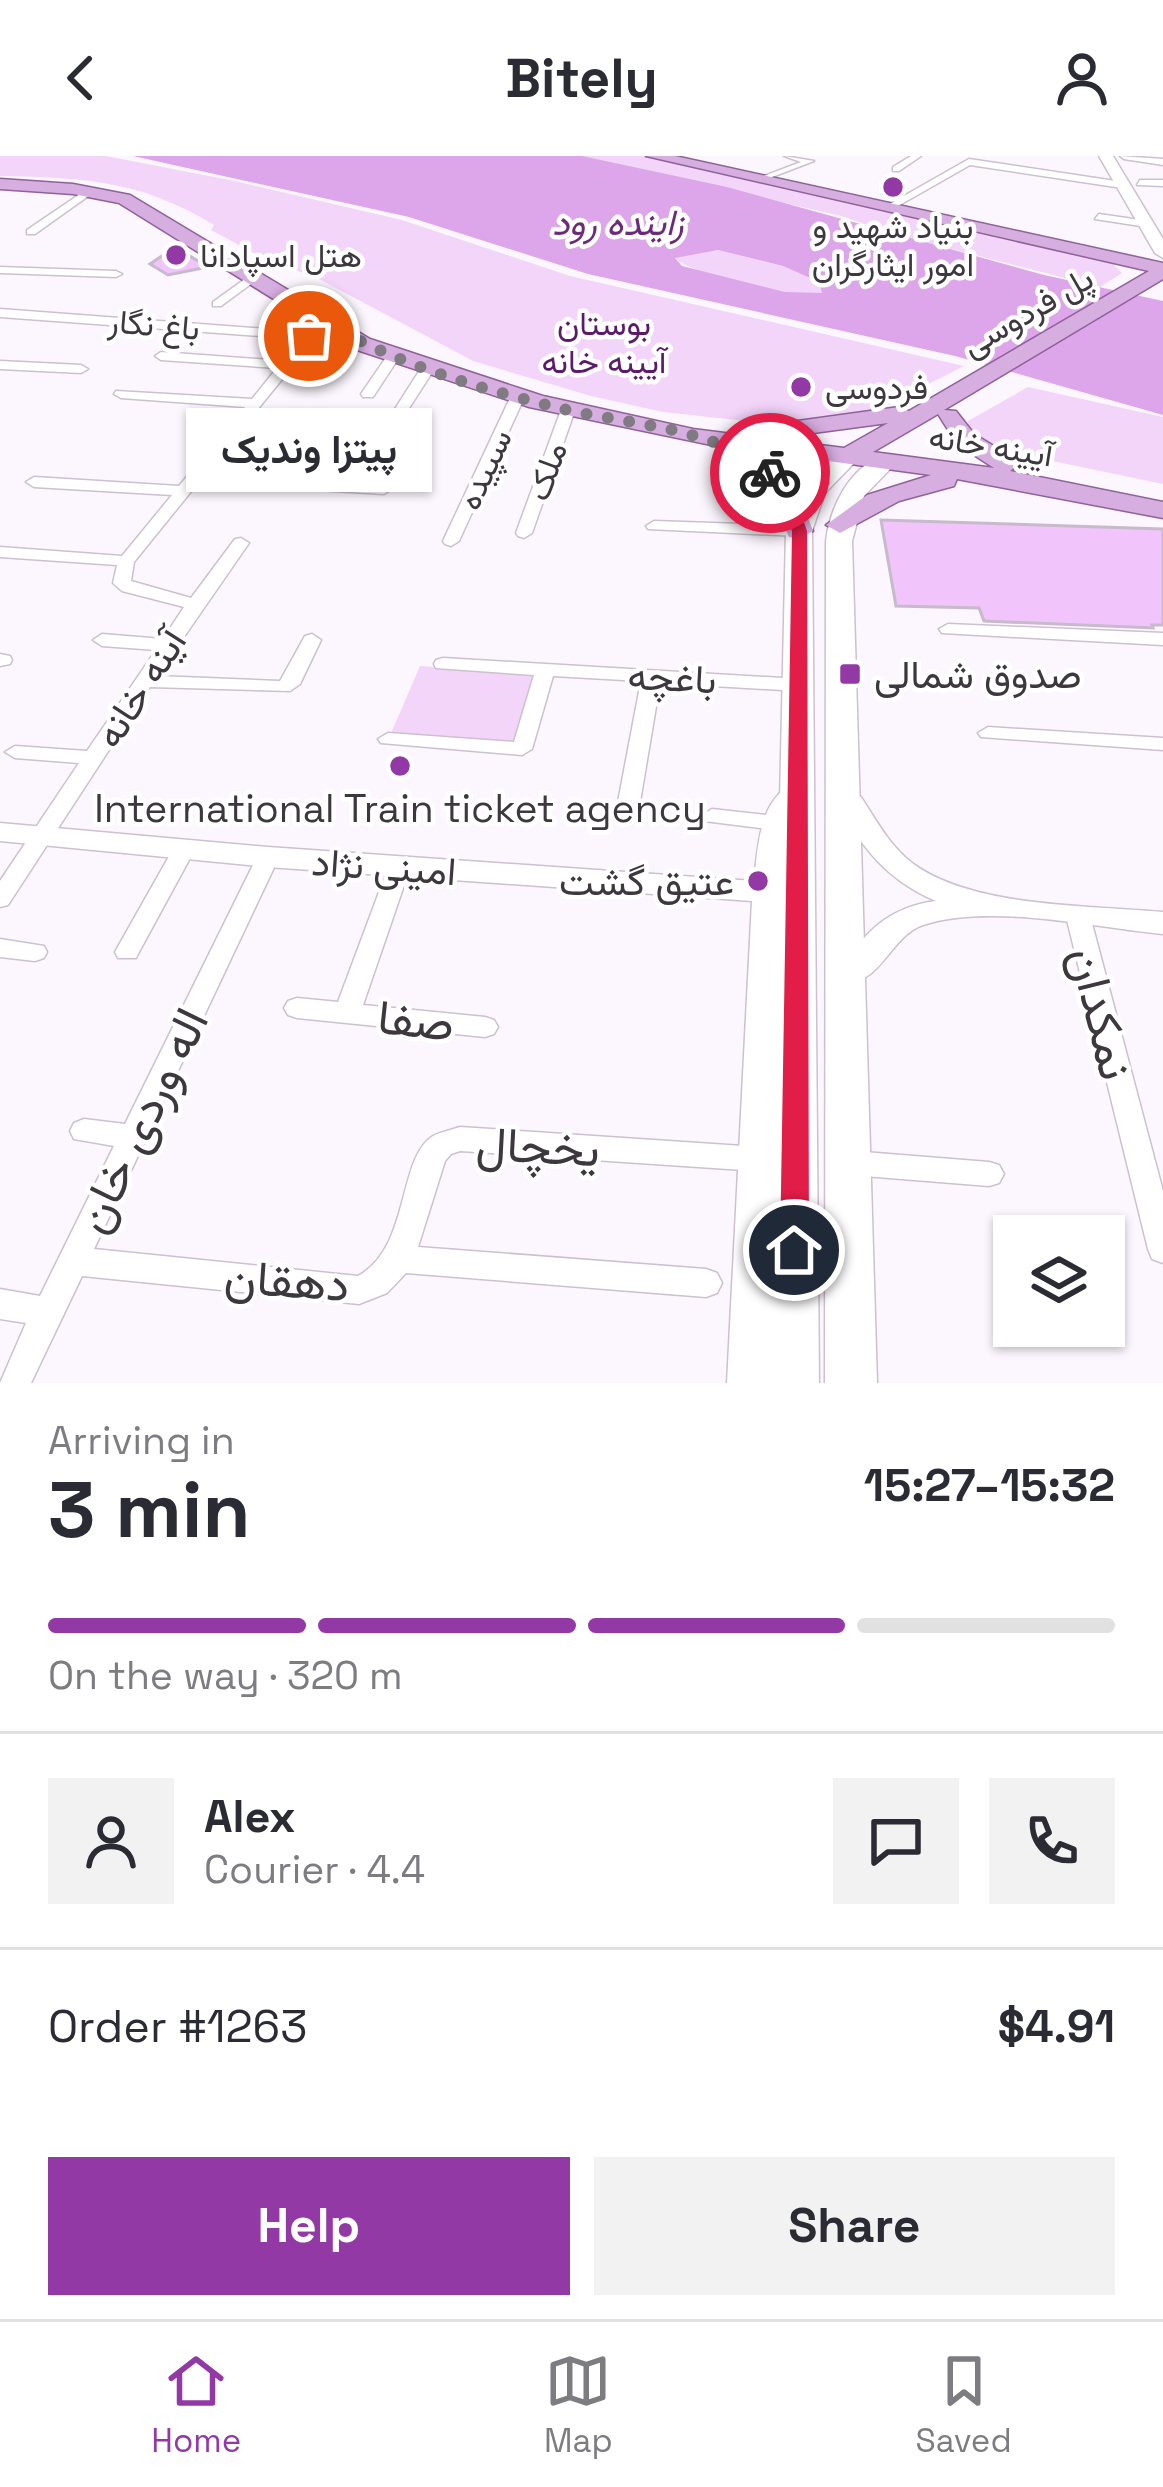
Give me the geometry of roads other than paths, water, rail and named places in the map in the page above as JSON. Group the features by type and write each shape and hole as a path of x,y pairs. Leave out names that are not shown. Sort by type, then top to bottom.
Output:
{"main road":[{"path":"654,156 1003,233 1141,273 1159,274"},
{"path":"675,156 766,179"},
{"path":"1115,157 1143,189 1155,220 1159,274"},
{"name":"آیینه خانه","path":"3,185 57,182 136,196 384,338 438,362 546,394 874,454"},
{"name":"آیینه خانه","path":"3,185 124,199 253,278 316,328 568,410 708,438 1163,491"},
{"path":"1143,189 1155,220"},
{"path":"890,207 1138,260 1159,274"},
{"name":"پل فردوسی","path":"874,454 937,412 979,376 1159,274"},
{"name":"پل فردوسی","path":"874,454 937,412 1004,383 1159,274"},
{"path":"740,432 810,430 937,412 1005,471"},
{"path":"708,438 759,464 784,484 799,531 802,896 793,1383"},
{"path":"799,531 814,491 874,454"},
{"path":"851,1383 802,896 846,794 840,525 874,454"},
{"path":"840,525 865,504 904,488 1005,471"},
{"name":"آیینه خانه","path":"1005,471 1163,510"}],"street":[{"path":"766,179 810,161 788,156"},
{"path":"896,169 917,156"},
{"path":"1071,156 1163,163"},
{"path":"890,207 969,162 1143,189 1163,183"},
{"path":"31,232 89,192"},
{"path":"1099,217 1155,220"},
{"path":"0,269 116,274"},
{"path":"217,304 253,278"},
{"name":"باغ نگار","path":"0,313 316,328"},
{"path":"0,552 126,561 316,328"},
{"path":"161,356 288,360"},
{"path":"368,394 394,356"},
{"path":"0,365 81,369"},
{"path":"411,436 386,434 428,368"},
{"path":"121,394 253,403"},
{"name":"سپیده","path":"451,542 518,396"},
{"name":"ملک","path":"524,533 568,410"},
{"path":"34,482 384,489"},
{"path":"654,526 799,531"},
{"path":"195,604 242,543"},
{"name":"آینه خانه","path":"0,899 195,604 128,587 122,583 126,561"},
{"path":"948,629 1163,639"},
{"path":"102,640 169,644"},
{"path":"144,681 284,687 290,684 312,640"},
{"name":"باغچه","path":"442,664 799,685"},
{"path":"388,739 522,749 544,670"},
{"path":"629,802 652,676"},
{"path":"988,733 1163,744"},
{"path":"15,752 94,758"},
{"path":"775,823 799,790"},
{"path":"846,794 878,852 900,873 987,908"},
{"path":"846,794 857,866 873,1383"},
{"path":"712,817 775,823"},
{"path":"748,1383 758,1159 802,896 775,823"},
{"name":"امینی نژاد","path":"0,832 399,868 802,896"},
{"path":"128,952 184,849"},
{"name":"اله وردی خان","path":"14,1383 268,857"},
{"name":"صفا","path":"347,1013 399,868"},
{"path":"857,971 883,934 924,912 987,908 1163,923"},
{"name":"نمکدان","path":"1078,916 1163,1249"},
{"path":"0,948 35,952"},
{"name":"صفا","path":"297,1008 485,1027"},
{"path":"84,1131 133,1137"},
{"name":"یخچال","path":"400,1259 432,1156 441,1145 460,1139 758,1159"},
{"path":"864,1163 988,1174"},
{"name":"دهقان","path":"73,1261 359,1290 376,1283 400,1259 706,1283"},
{"path":"0,1304 49,1312"}],"water":[{"name":"زاینده رود","path":"133,156 582,156 727,187 1044,275 1163,301 1163,415 955,356 588,274 409,217","holes":["718,250 783,266 819,282 822,293 785,292 682,266 675,258"]}],"place":[{"name":"بنیاد شهید و امور ایثارگران","path":"893,187"},
{"name":"هتل اسپادانا","path":"176,255"},
{"name":"پیتزا وندیک","path":"309,336"},
{"name":"فردوسی","path":"801,387"},
{"name":"صدوق شمالی","path":"850,674"},
{"name":"International Train ticket agency","path":"400,766"},
{"name":"عتیق گشت","path":"758,881"}],"park label":[{"name":"بوستان آیینه خانه","path":"604,342"}]}
